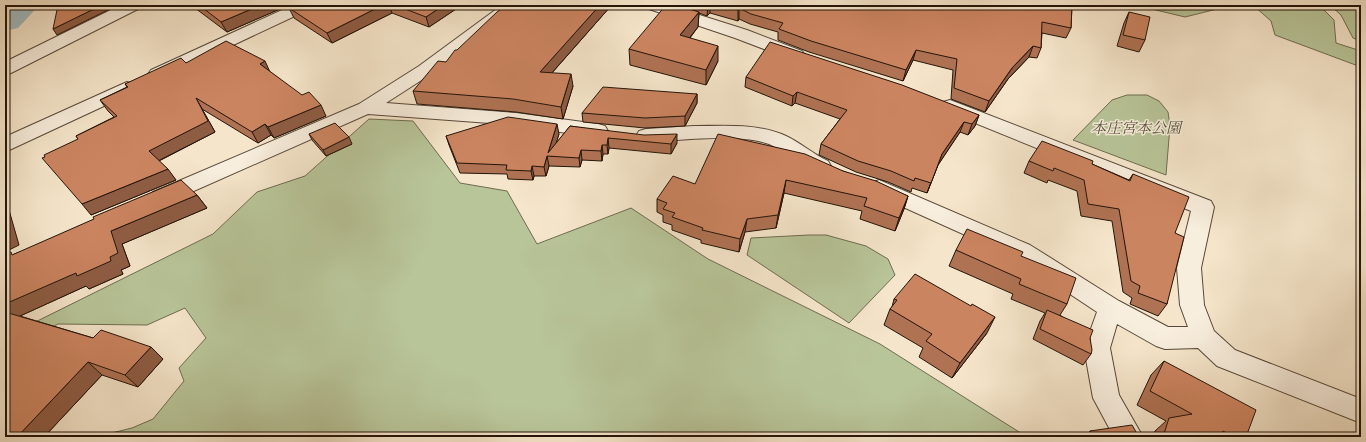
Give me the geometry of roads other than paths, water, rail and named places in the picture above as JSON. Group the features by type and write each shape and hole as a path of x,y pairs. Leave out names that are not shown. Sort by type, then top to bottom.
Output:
{"street":[{"path":"5,69 134,5"},
{"path":"5,145 306,5"},
{"path":"143,204 366,108 425,70 513,5"},
{"path":"652,5 741,34 810,60"},
{"path":"933,99 1203,207 1189,268 1192,305 1204,337 1226,358 1361,411"},
{"path":"366,108 516,119 575,129 645,136 715,133 756,134 776,140 806,159 841,175"},
{"path":"861,182 880,188 915,203 1022,251 1110,308 1165,338 1204,337"},
{"path":"1110,308 1097,348 1106,398 1129,437"}],"waterway":[{"path":"5,20 21,5"}],"park label":[{"name":"本庄宮本公園","path":"1136,128"}]}
